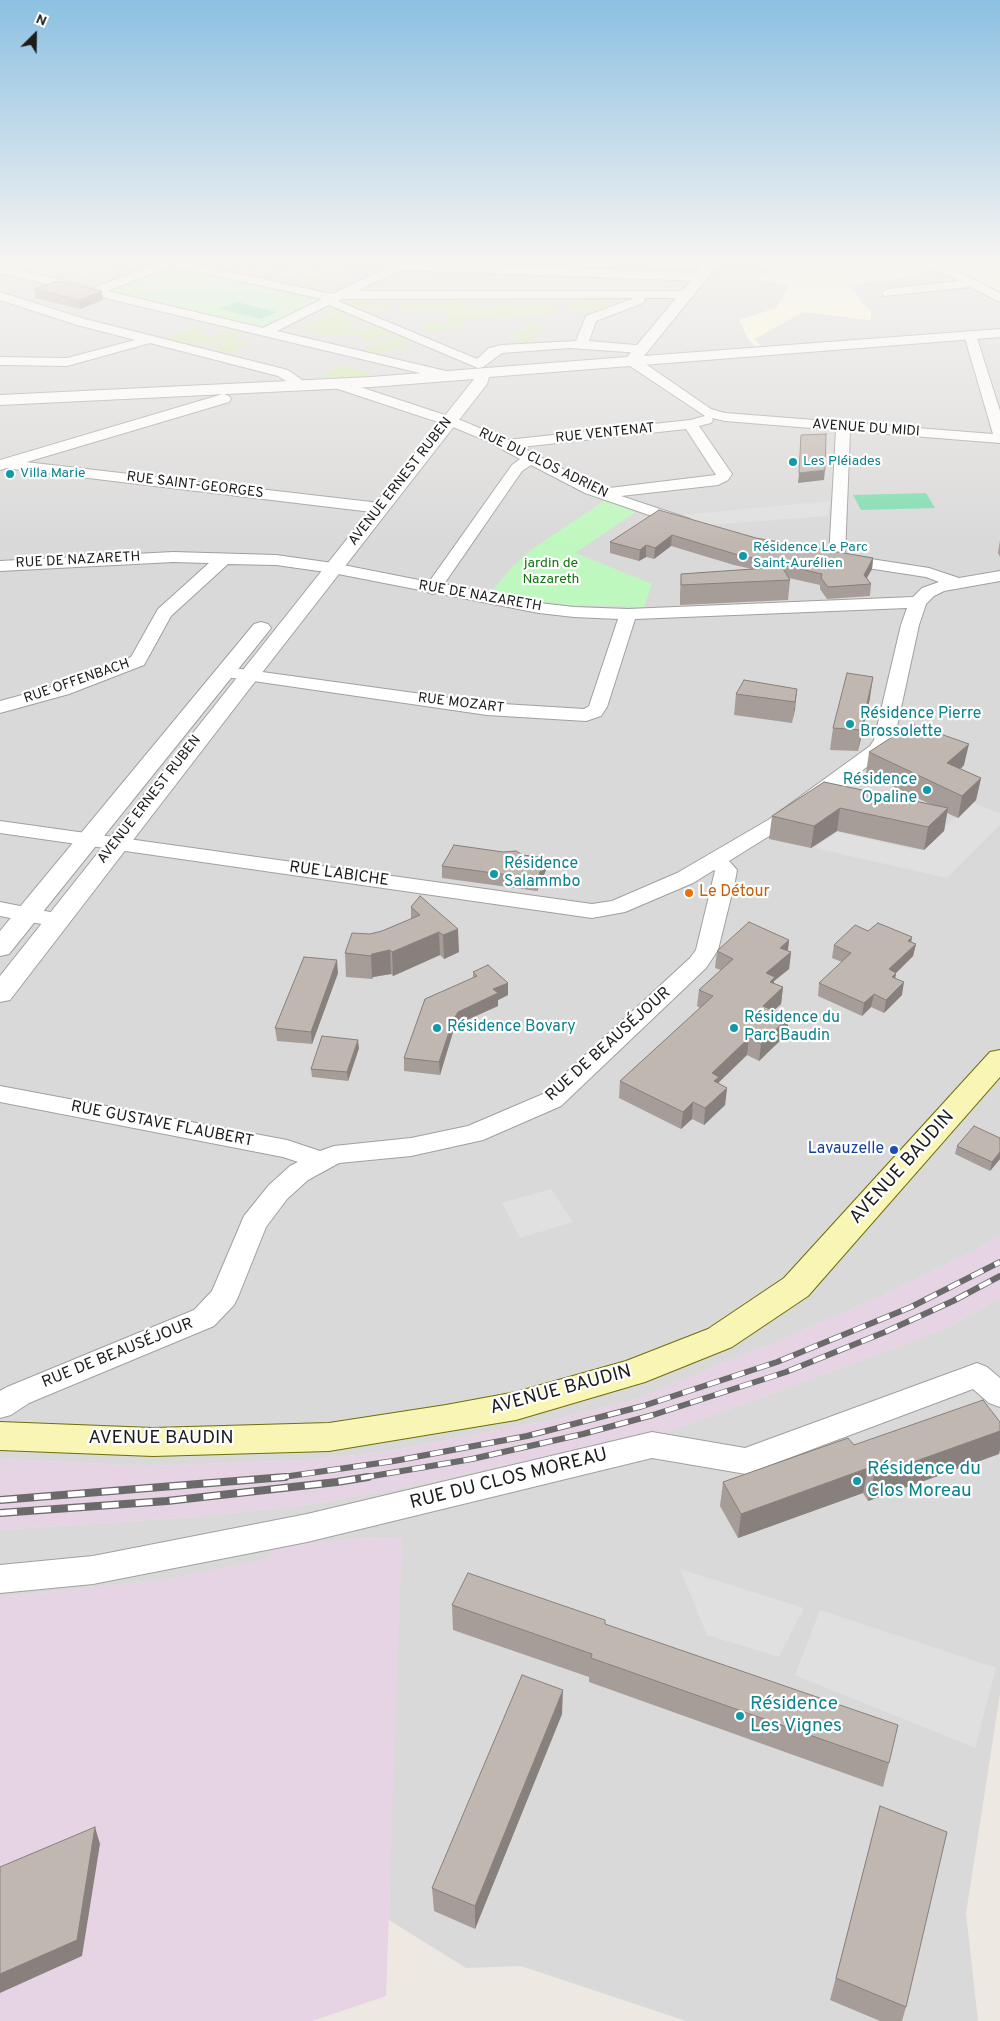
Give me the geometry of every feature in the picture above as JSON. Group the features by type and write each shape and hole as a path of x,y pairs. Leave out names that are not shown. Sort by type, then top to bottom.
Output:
{"main road":[{"name":"AVENUE BAUDIN","path":"0,1436 154,1442 329,1437 516,1406 633,1372 720,1338 796,1287 1000,1059"}],"street":[{"path":"0,361 67,362 92,355"},
{"path":"215,355 283,373 302,385"},
{"path":"360,355 445,375"},
{"path":"451,355 479,368"},
{"path":"455,388 464,378 479,368 490,355"},
{"path":"0,400 371,382 445,375 479,368 632,355"},
{"path":"636,355 706,416"},
{"path":"976,355 1000,434"},
{"name":"AVENUE ERNEST RUBEN","path":"0,994 249,674 323,567 442,413 482,380 479,368"},
{"name":"RUE DU CLOS ADRIEN","path":"337,384 442,413 599,493 698,526"},
{"path":"5,464 265,386"},
{"name":"AVENUE DU MIDI","path":"706,416 718,422 732,418 1000,439"},
{"name":"RUE VENTENAT","path":"504,445 690,424 706,416"},
{"path":"599,493 718,480 723,477 724,474 690,424"},
{"path":"837,558 843,427"},
{"path":"432,589 517,468 530,459"},
{"name":"RUE SAINT-GEORGES","path":"5,464 371,507"},
{"path":"818,555 929,573 956,583"},
{"name":"RUE DE NAZARETH","path":"0,566 172,556 276,560 323,567 539,608 574,612 628,614 918,602"},
{"name":"RUE OFFENBACH","path":"0,707 62,690 138,661 164,613 205,574 225,558"},
{"name":"AVENUE ERNEST RUBEN","path":"0,948 226,672 323,567"},
{"path":"592,911 617,907 685,878 775,824 878,750 884,740 910,625 918,602 928,592 956,583 1000,576"},
{"name":"RUE MOZART","path":"226,672 487,709 586,715 594,712 598,707 628,614"},
{"name":"RUE LABICHE","path":"0,826 592,911"},
{"name":"RUE DE BEAUSÉJOUR","path":"0,1406 18,1395 204,1318 224,1297 254,1223 278,1192 300,1173 334,1155 411,1147 474,1134 552,1100 662,999 698,963 707,950 726,870 716,859"},
{"path":"0,909 57,920"},
{"name":"RUE GUSTAVE FLAUBERT","path":"0,1094 286,1149 322,1161"},
{"name":"RUE DU CLOS MOREAU","path":"0,1579 93,1570 307,1528 652,1445 746,1461 977,1375 1000,1395"}],"shaded area":[{"path":"0,355 1000,355 1000,1236 882,1296 765,1347 638,1399 558,1419 386,1452 311,1460 146,1466 0,1459"},
{"path":"193,402 198,404 0,462 0,458"},
{"path":"830,501 828,516 707,525 680,515"},
{"path":"973,803 1000,813 1000,825 947,878 815,848 837,832 916,850"},
{"path":"551,1189 573,1222 520,1238 502,1203"},
{"path":"1000,1236 1000,1298 942,1330 650,1437 541,1457 411,1486 314,1504 194,1517 0,1530 0,1459 146,1466 311,1460 386,1452 558,1419 638,1399 765,1347 882,1296"},
{"path":"1000,1298 1000,1694 966,1913 978,2021 686,2021 521,1966 466,1968 389,1920 391,1799 402,1538 352,1539 272,1548 271,1558 165,1580 0,1597 0,1530 194,1517 314,1504 411,1486 541,1457 650,1437 942,1330"},
{"path":"402,1538 386,1996 312,2021 0,2021 0,1597 165,1580 270,1558 272,1548 352,1539"},
{"path":"680,1569 804,1608 779,1657 707,1635"},
{"path":"820,1610 996,1668 975,1748 795,1675"}],"green space":[{"path":"344,365 373,373 360,379 342,380 321,376"},
{"path":"926,493 935,508 861,510 853,495"},
{"name":"jardin de Nazareth","path":"607,499 637,511 575,553 652,584 644,607 568,605 489,594 514,565 535,547"}],"building":[{"path":"826,434 825,470 799,473 801,435"},
{"path":"659,510 756,538 873,558 864,575 871,584 828,587 821,578 822,574 735,554 672,535 655,548 646,545 640,550 610,542"},
{"path":"782,567 790,580 681,585 681,574"},
{"path":"847,673 873,677 861,730 833,728"},
{"path":"744,680 797,689 795,702 736,694"},
{"path":"912,724 969,744 947,763 981,778 962,796 869,752"},
{"path":"824,782 948,808 928,827 840,808 814,826 772,816"},
{"path":"454,845 503,852 516,851 523,855 546,858 537,879 442,866"},
{"path":"420,896 458,929 443,935 439,932 392,952 390,950 372,954 371,956 345,953 352,933 370,934 382,931 420,915 411,907"},
{"name":"Résidence du Parc Baudin","path":"749,922 789,940 780,948 791,952 766,973 775,977 770,982 783,987 763,1006 789,1017 761,1044 749,1038 712,1073 719,1077 714,1081 727,1088 705,1108 693,1102 683,1112 620,1081 713,996 699,990 733,959 717,951"},
{"name":"Résidence du Parc Baudin","path":"878,923 912,937 908,941 916,944 889,969 896,973 892,977 904,982 886,1000 874,994 864,1003 819,983 851,953 834,945 855,925 868,931"},
{"path":"304,957 337,960 311,1032 275,1028"},
{"name":"Résidence Bovary","path":"488,965 508,983 493,989 498,993 458,1012 453,1020 439,1062 404,1058 425,999 477,976 473,972"},
{"path":"322,1036 358,1040 347,1072 311,1069"},
{"path":"974,1126 1000,1138 1000,1152 992,1162 957,1146"},
{"path":"983,1400 1000,1422 1000,1431 874,1476 868,1468 741,1514 723,1482 848,1438 854,1445"},
{"path":"468,1573 605,1620 605,1624 898,1725 889,1763 591,1658 592,1654 452,1605"},
{"path":"522,1675 563,1690 475,1906 432,1888"},
{"path":"880,1806 947,1832 906,2007 836,1978"},
{"path":"95,1827 77,1940 0,1974 0,1867"}],"railway":[{"path":"280,1477 394,1461 527,1436 643,1406 777,1362 911,1307 1000,1262"},
{"path":"361,1478 472,1459 583,1434 653,1415 786,1372 885,1332 953,1301 1000,1276"},
{"path":"0,1500 280,1477"},
{"path":"276,1478 280,1477"},
{"path":"280,1477 285,1477"},
{"path":"0,1513 167,1501 368,1477"}],"place":[{"name":"Les Pléiades","path":"793,462"},
{"name":"Villa Marie","path":"10,474"},
{"name":"Résidence Le Parc Saint-Aurélien","path":"743,556"},
{"name":"Résidence Pierre Brossolette","path":"850,724"},
{"name":"Résidence Opaline","path":"927,790"},
{"name":"Résidence Salammbo","path":"494,874"},
{"name":"Le Détour","path":"689,893"},
{"name":"Résidence Bovary","path":"437,1028"},
{"name":"Résidence du Parc Baudin","path":"734,1028"},
{"name":"Lavauzelle","path":"894,1150"},
{"name":"Résidence du Clos Moreau","path":"857,1481"},
{"name":"Résidence Les Vignes","path":"740,1716"}]}
